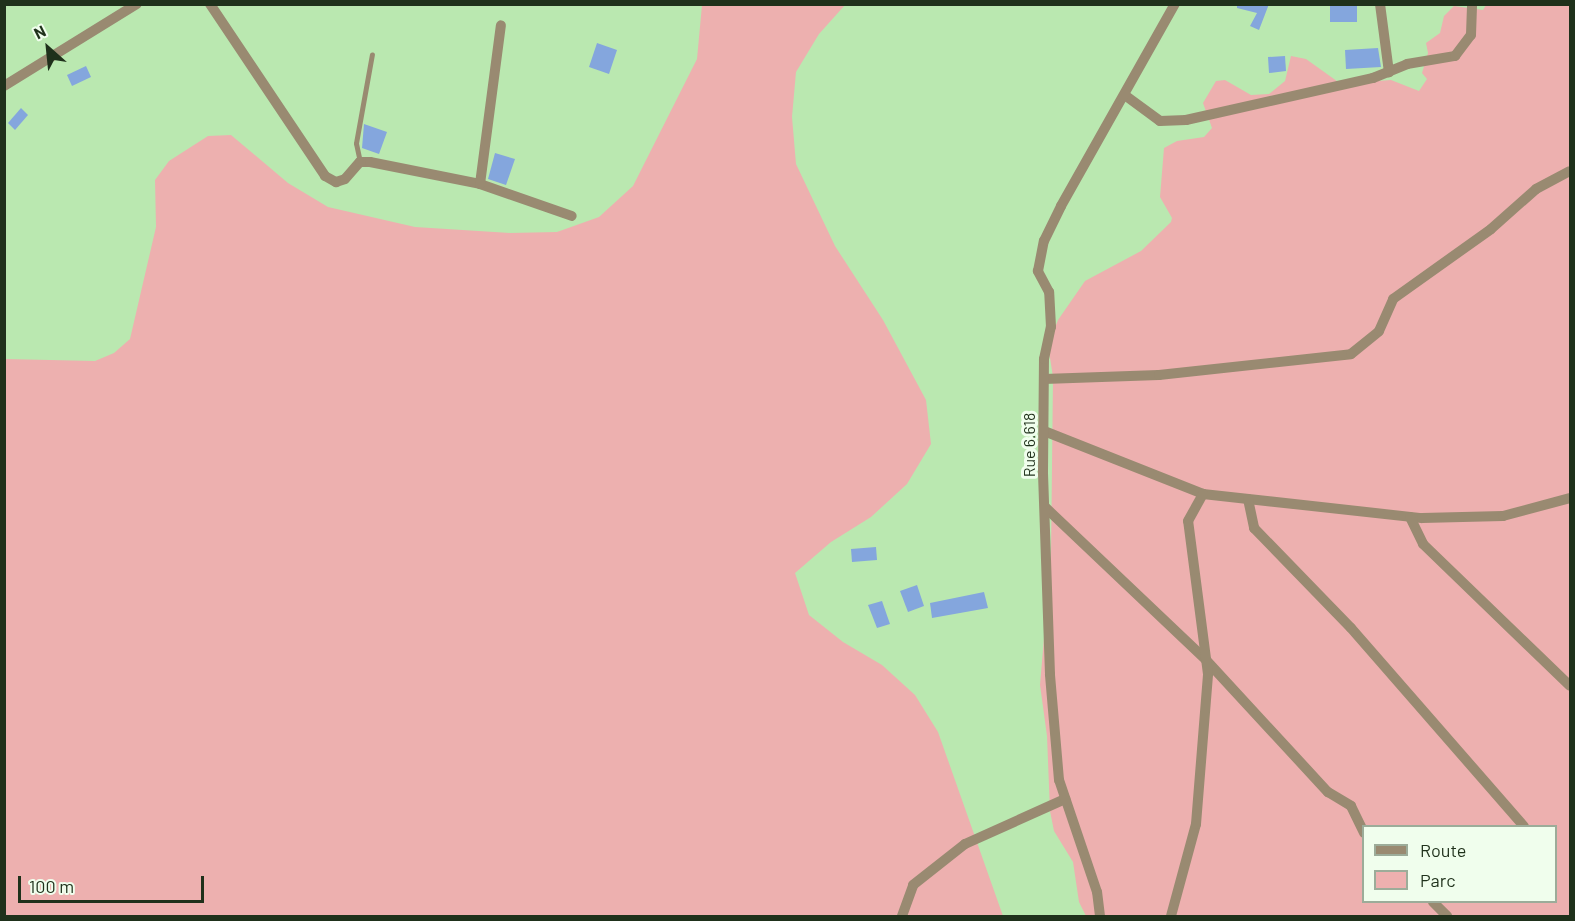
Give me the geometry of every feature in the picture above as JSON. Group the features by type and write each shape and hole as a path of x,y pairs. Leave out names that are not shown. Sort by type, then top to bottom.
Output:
{"street":[{"path":"4,86 137,4"},
{"path":"210,4 325,176 336,182 345,179 360,162 480,184 572,216"},
{"name":"Rue 6.618","path":"1100,916 1097,892 1065,799 1050,674 1044,379 1051,327 1049,292 1038,271 1044,241 1175,4"},
{"path":"1380,4 1389,72"},
{"path":"1126,96 1160,121 1186,120 1282,102 1389,72 1407,64 1455,56 1471,35 1472,4"},
{"path":"480,184 501,25"},
{"path":"1044,379 1159,375 1351,354 1379,331 1393,299 1491,229 1536,189 1570,171"},
{"path":"1044,431 1203,494 1410,517 1503,516 1570,498"},
{"path":"1171,916 1196,824 1206,660 1188,521 1203,494"},
{"path":"1248,499 1254,528 1351,628 1523,825"},
{"path":"1045,507 1206,660 1328,792 1351,806 1362,828"},
{"path":"1410,517 1423,544 1570,686"},
{"path":"902,916 913,885 965,844 1065,799"},
{"path":"1434,903 1447,916"}],"lane":[{"path":"360,162 356,143 372,54"}],"green space":[{"path":"702,5 845,5 819,34 796,72 792,117 796,164 835,246 883,320 926,400 931,444 907,484 871,517 831,542 795,573 809,615 843,642 882,665 915,695 938,732 1003,916 5,916 5,359 95,361 114,353 130,339 156,227 155,180 169,161 208,136 231,135 288,183 328,207 415,227 510,233 557,232 599,217 633,186 697,59"},
{"path":"1486,5 1570,5 1570,916 1086,916 1079,902 1073,862 1054,831 1050,811 1047,736 1040,685 1051,555 1053,377 1048,345 1058,320 1085,281 1141,251 1171,222 1172,218 1160,197 1164,148 1177,141 1204,137 1212,128 1203,103 1216,81 1225,80 1251,95 1269,94 1285,81 1291,56 1306,59 1341,84 1391,80 1419,91 1427,79 1422,73 1428,53 1426,43 1440,33 1444,16 1454,6 1483,10"}],"building":[{"path":"1237,4 1269,4 1259,30 1250,26 1257,13 1237,8"},
{"path":"1330,4 1357,4 1357,22 1330,22"},
{"path":"597,43 617,50 609,74 589,67"},
{"path":"1378,48 1381,67 1346,69 1345,50"},
{"path":"1285,56 1286,71 1269,73 1268,57"},
{"path":"86,66 91,77 72,86 67,75"},
{"path":"21,108 28,115 15,130 8,123"},
{"path":"364,124 387,132 379,154 362,148"},
{"path":"495,153 515,159 506,185 488,179"},
{"path":"876,547 877,560 852,562 851,549"},
{"path":"917,585 924,606 908,612 900,591"},
{"path":"984,592 988,608 932,618 930,603"},
{"path":"882,601 890,624 877,628 868,605"}]}
